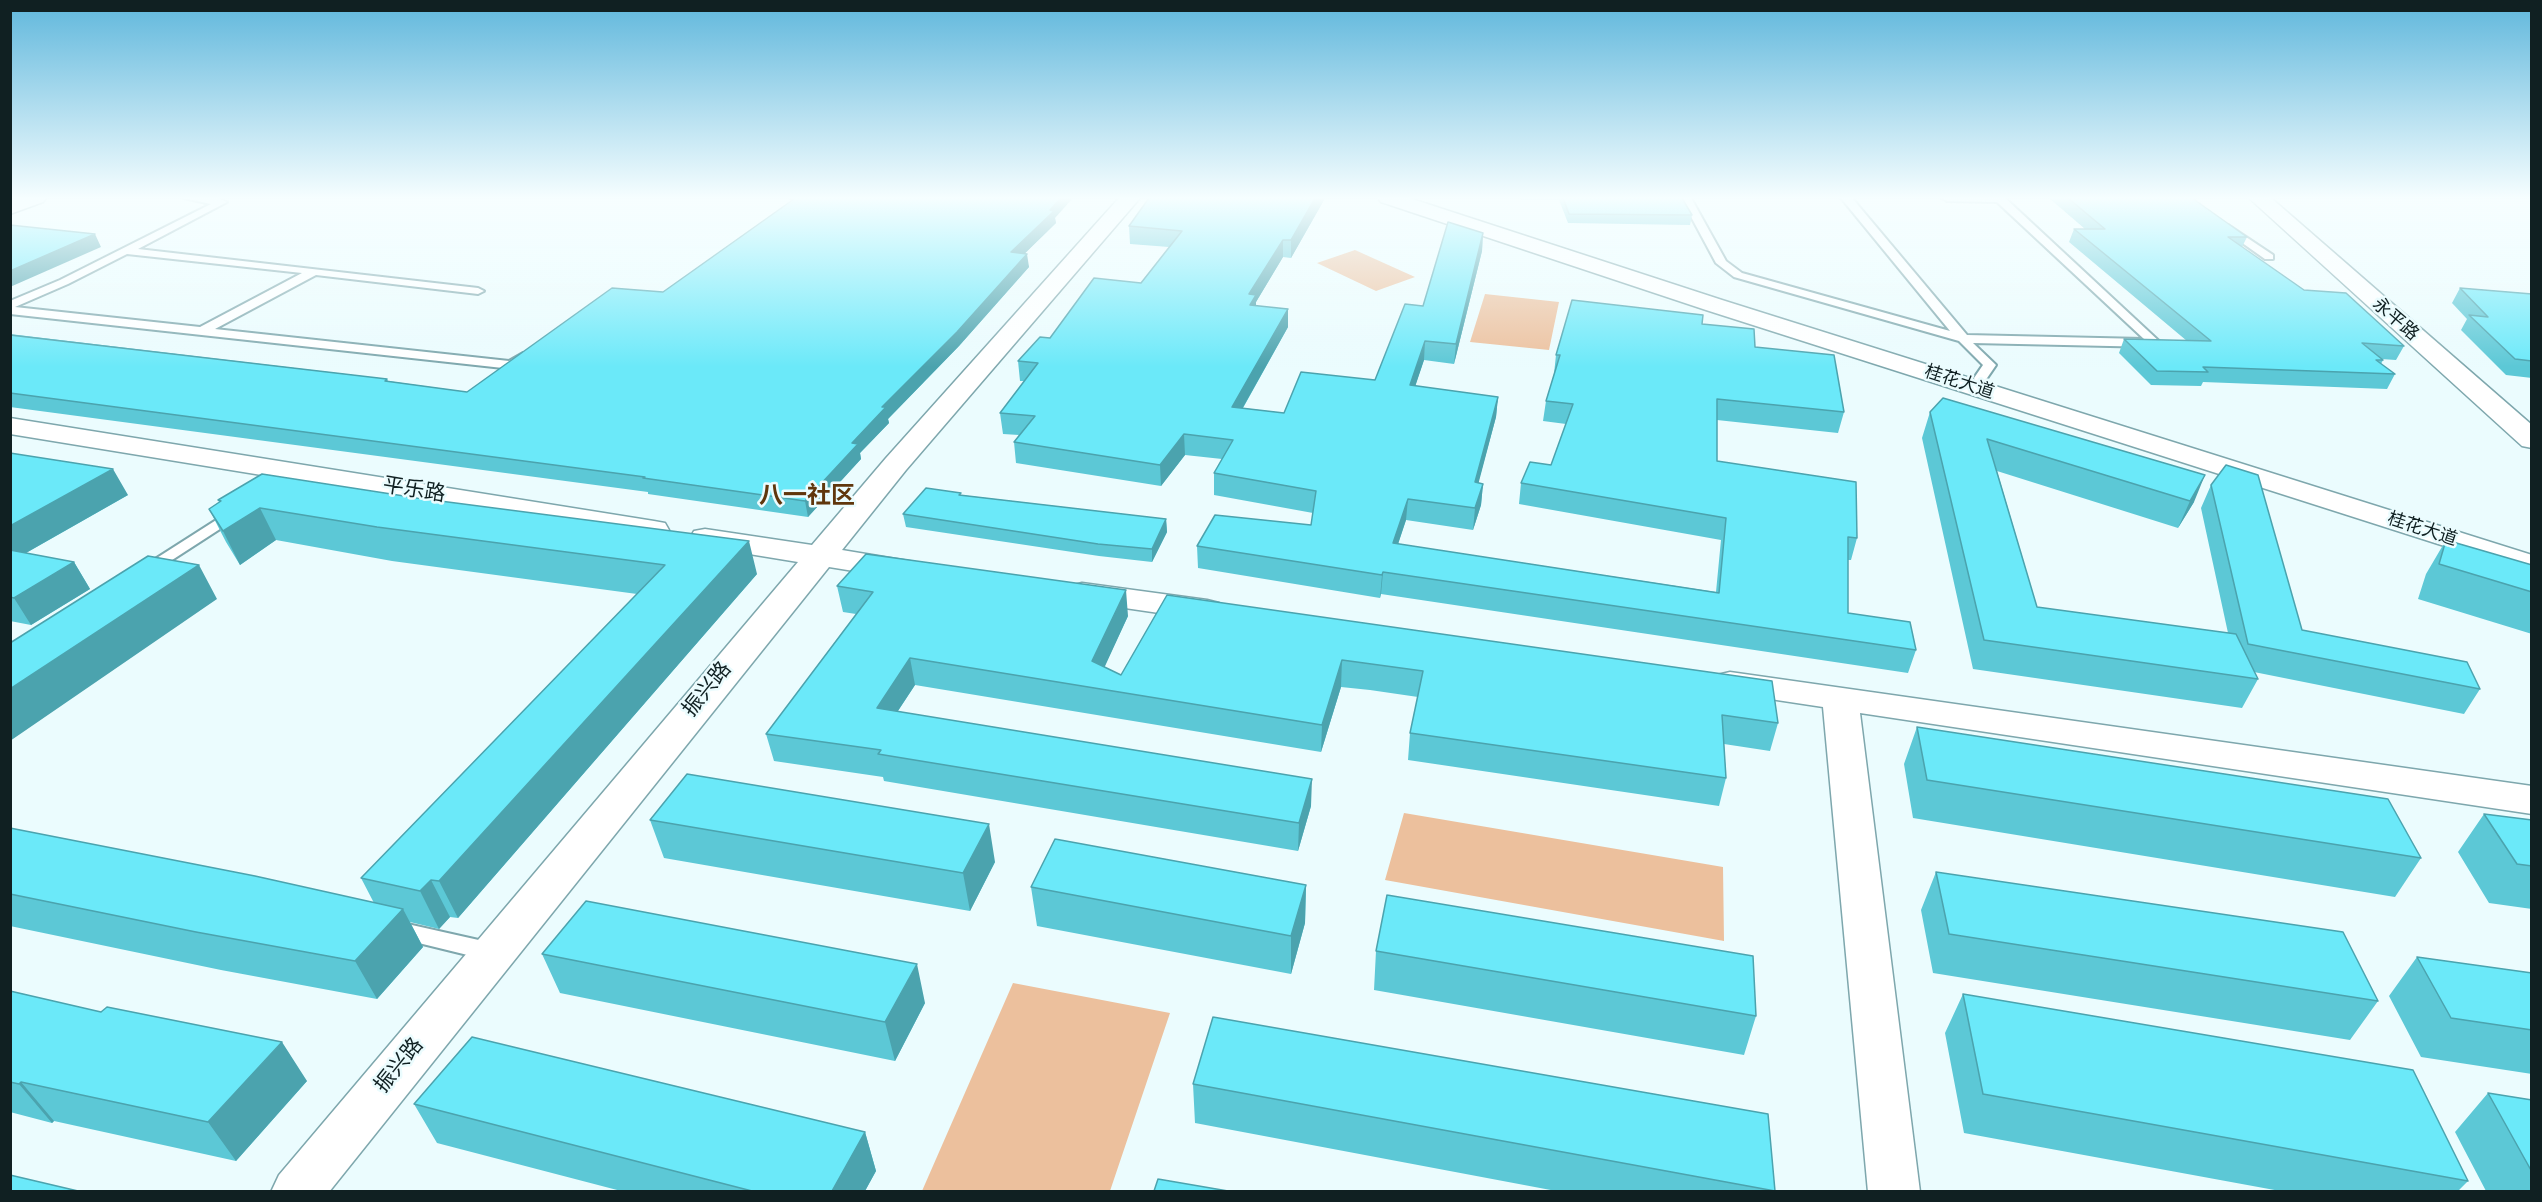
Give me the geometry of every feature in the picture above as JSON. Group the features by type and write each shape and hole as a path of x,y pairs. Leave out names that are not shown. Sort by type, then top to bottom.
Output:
{"main road":[{"name":"振兴路","path":"297,1191 818,557 896,464 1081,254"},
{"name":"桂花大道","path":"1557,254 1713,306 2532,565"},
{"name":"桂花大道","path":"1592,254 1980,378 2532,545"},
{"name":"永平路","path":"2322,254 2532,440"},
{"name":"永平路","path":"2343,254 2532,417"},
{"name":"平乐路","path":"10,426 289,479 935,573"},
{"path":"1053,589 1241,615"},
{"path":"1699,679 2532,800"},
{"path":"1840,698 1894,1191"}],"lane":[{"path":"10,308 118,254"},
{"path":"163,254 478,291"},
{"path":"1717,254 1722,263 1738,275 1965,339 2155,343 2059,254"},
{"path":"1893,254 1971,348 1990,365 1980,378"},
{"path":"2265,254 2269,257"},
{"path":"204,330 314,271"},
{"path":"10,308 512,365 531,352"},
{"path":"130,580 249,504"},
{"path":"378,925 493,952"}],"shaded area":[{"path":"1343,254 1364,254 1415,277 1376,291 1317,263"},
{"path":"1485,294 1559,302 1549,350 1470,342"},
{"path":"1404,813 1723,867 1724,941 1385,880"},
{"path":"1013,983 1170,1013 1110,1191 922,1191"}],"building":[{"path":"10,254 49,254 10,271"},
{"path":"716,254 1027,254 957,332 882,407 886,407 852,443 858,444 805,501 643,478 645,477 10,393 10,335 387,379 385,381 467,392 612,288 663,292"},
{"path":"1164,254 1274,254 1249,294 1256,295 1250,305 1288,309 1232,407 1284,413 1301,372 1375,380 1405,304 1423,306 1438,254 1478,254 1456,344 1425,341 1410,385 1498,397 1475,482 1483,484 1475,508 1408,499 1393,543 1719,593 1726,518 1521,483 1530,462 1551,465 1573,404 1546,401 1560,355 1556,355 1572,300 1703,315 1702,324 1754,329 1755,347 1834,355 1844,412 1717,399 1717,461 1856,482 1857,538 1848,537 1848,613 1910,622 1916,650 1383,572 1382,575 1197,546 1215,515 1311,525 1316,491 1214,473 1233,440 1184,434 1160,465 1014,442 1035,416 1000,413 1038,363 1018,361 1040,337 1050,338 1094,278 1141,283"},
{"path":"2105,254 2253,254 2304,290 2346,293 2404,346 2362,343 2383,360 2376,360 2395,374 2203,367 2208,372 2157,371 2124,339 2211,341"},
{"path":"2460,288 2532,294 2532,361 2515,359 2469,315 2488,317"},
{"path":"1943,398 2205,475 2190,501 1987,439 2037,607 2236,634 2258,679 1984,640 1930,412"},
{"path":"10,453 113,469 10,526"},
{"path":"2226,465 2258,475 2302,630 2467,662 2480,689 2248,644 2211,485"},
{"path":"262,474 417,498 749,541 439,881 431,880 420,891 361,878 665,565 377,527 260,508 223,531 209,509 221,501 218,500"},
{"path":"926,488 961,493 959,495 1166,519 1152,549 1098,544 903,514"},
{"path":"2446,540 2532,565 2532,592 2439,564"},
{"path":"10,550 74,562 14,598 10,597"},
{"path":"866,554 1126,590 1092,661 1121,675 1167,595 1772,681 1778,723 1722,715 1726,778 1410,733 1423,671 1342,660 1322,725 910,658 877,708 1312,779 1299,823 878,754 881,750 766,734 873,592 837,586"},
{"path":"148,556 199,565 10,689 10,643"},
{"path":"1917,727 2388,799 2421,858 1927,780"},
{"path":"687,774 989,824 963,873 650,820"},
{"path":"2484,814 2532,820 2532,866 2517,864"},
{"path":"10,828 255,876 403,909 355,961 196,932 10,894"},
{"path":"1055,839 1306,885 1291,936 1031,887"},
{"path":"1936,872 2343,932 2378,1001 1949,934"},
{"path":"1387,895 1753,956 1756,1016 1376,951"},
{"path":"586,901 917,964 885,1022 542,954"},
{"path":"2417,957 2532,973 2532,1030 2451,1018"},
{"path":"10,991 101,1012 107,1007 282,1042 208,1122 21,1082 19,1084 10,1082"},
{"path":"1963,994 2413,1070 2468,1181 1983,1094"},
{"path":"1213,1017 1768,1114 1775,1191 1193,1084"},
{"path":"472,1037 865,1132 832,1191 752,1191 414,1104"},
{"path":"2488,1093 2532,1100 2532,1172"},
{"path":"10,1175 78,1191 10,1191"},
{"path":"1158,1179 1228,1191 1154,1191"}],"district":[{"name":"八一社区","path":"807,497"}]}
